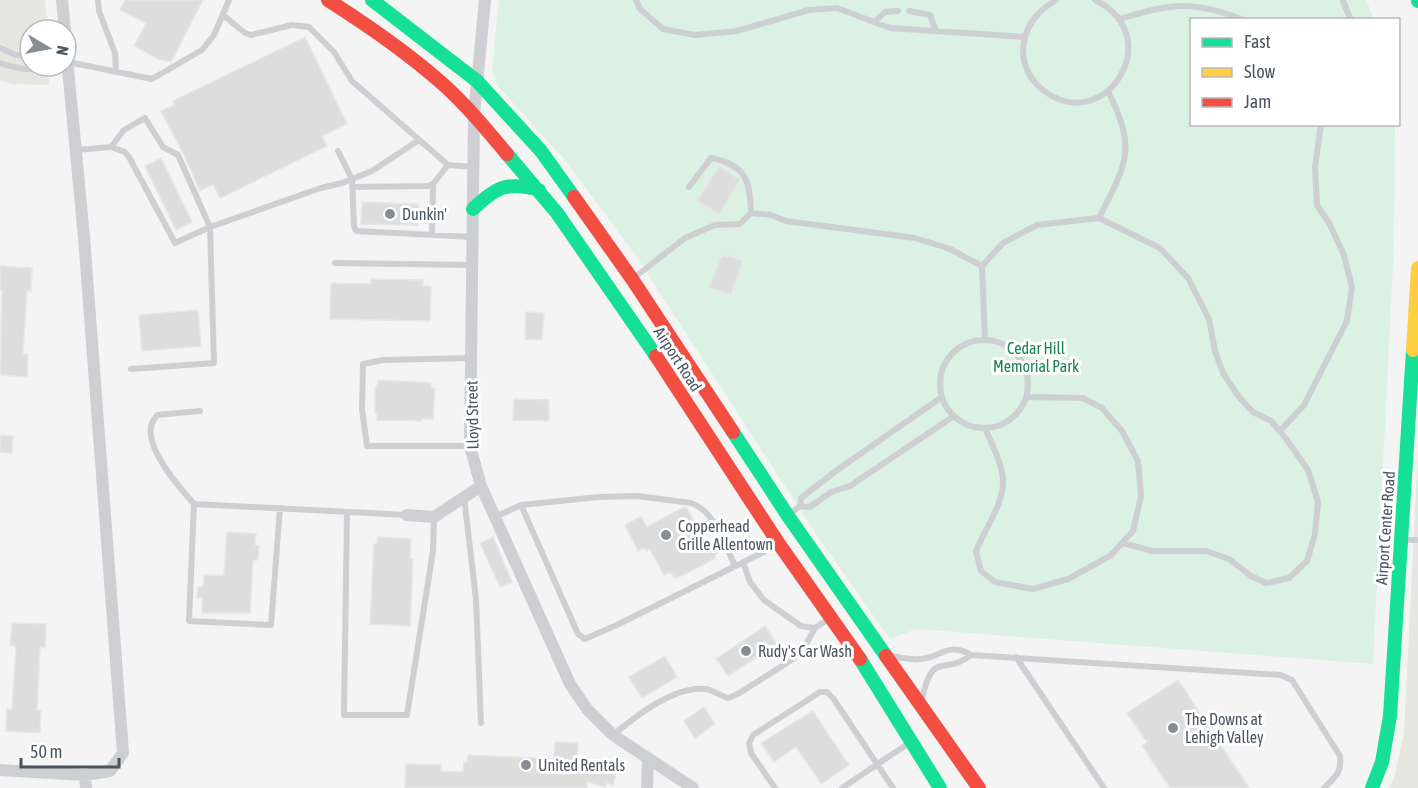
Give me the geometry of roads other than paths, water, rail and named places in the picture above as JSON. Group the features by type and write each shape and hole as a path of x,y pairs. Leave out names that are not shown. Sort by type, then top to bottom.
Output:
{"main road":[{"name":"Airport Road","path":"328,0 404,52 445,86 474,115 539,190 633,320 779,544 864,665 940,788"},
{"name":"Airport Road","path":"372,0 477,81 541,151 632,279 788,516 979,788"},
{"path":"473,210 488,195 510,184 521,184 539,190"},
{"name":"Airport Center Road","path":"1372,788 1382,762 1390,716 1418,268"}],"street":[{"path":"62,0 64,18"},
{"name":"Lloyd Street","path":"485,0 474,115 470,447 481,486 570,684 586,709 613,735 693,788"},
{"path":"0,770 85,775 110,771 123,753 84,237 69,78"},
{"path":"407,515 434,517 481,486"},
{"path":"647,788 648,759"},
{"path":"85,775 86,788"}],"lane":[{"path":"99,0 99,11 115,53 116,71"},
{"path":"78,67 116,71 152,79 202,50 214,35 229,0"},
{"path":"636,0 640,9 663,29 695,35 737,31 800,13 837,8 890,28 1024,37"},
{"path":"1056,0 1042,8 1031,21 1024,37 1023,54 1027,71 1037,85 1050,96 1066,102 1084,102 1101,96 1115,85 1125,70 1129,53 1127,35 1120,19 1107,6 1095,0"},
{"path":"1343,1 1350,18"},
{"path":"1120,19 1163,5 1193,3 1228,12 1240,18"},
{"path":"875,22 885,12 898,11"},
{"path":"909,11 930,15 936,31"},
{"path":"222,15 251,35 292,25 309,27 334,52 352,81 448,165 474,167"},
{"path":"0,48 18,55"},
{"path":"0,63 18,68"},
{"path":"1100,218 1123,170 1127,143 1121,117 1108,91"},
{"path":"111,147 124,130 145,118 164,147 178,155 210,227 214,363 131,369"},
{"path":"1280,431 1304,405 1347,321 1352,287 1344,255 1329,223 1317,205 1315,167 1322,126"},
{"path":"76,150 111,147 125,152 174,243 210,227 372,171 419,140"},
{"path":"338,151 352,179 356,231 473,237"},
{"path":"632,279 685,238 715,225 740,224 751,213 751,190 743,172 725,161 711,158 689,188"},
{"path":"352,187 428,186 433,184 448,165"},
{"path":"432,235 433,184"},
{"path":"751,213 771,215 786,221 915,238 950,249 982,266"},
{"path":"985,340 982,266 1003,243 1037,225 1100,218 1160,248 1188,278 1209,319 1222,373 1252,412 1271,421 1280,431 1308,470 1318,502 1315,534 1307,561 1288,578 1266,583 1251,576 1229,559 1206,551 1152,550 1123,543"},
{"path":"335,263 473,265"},
{"path":"985,340 1006,346 1017,355 1025,367 1028,382 1027,397 1020,410 1009,421 995,427 985,428 966,424 954,416 942,397 941,376 945,363 954,352 966,344 985,340"},
{"path":"470,447 367,446 362,409 363,364 383,360 471,358"},
{"path":"788,516 800,506 801,498 942,397"},
{"path":"985,428 997,457 1003,481 998,504 976,551 981,571 995,582 1033,589 1068,579 1110,556 1133,531 1142,496 1138,460 1122,431 1102,408 1083,398 1027,397"},
{"path":"200,411 157,415 150,426 151,442 170,474 194,504 189,621 271,625 280,508"},
{"path":"800,506 810,507 831,492 850,486 954,416"},
{"path":"825,482 831,492"},
{"path":"495,517 521,505 612,496 637,496 691,503 698,505 714,521 735,566"},
{"path":"464,497 476,599 481,723"},
{"path":"194,504 407,515"},
{"path":"521,505 578,634 585,639 610,629 779,544"},
{"path":"347,512 344,715 407,715 433,551 434,517"},
{"path":"1401,539 1418,540"},
{"path":"743,562 750,582 764,600 801,626 815,628"},
{"path":"613,735 634,718 679,692 694,689 709,690 718,696 728,698 738,694 793,659 804,648 815,628 831,618"},
{"path":"886,655 921,659 950,649 962,650 971,655 1281,675 1292,680 1341,756 1341,767 1324,788"},
{"path":"921,706 930,672 939,665 963,662 971,655"},
{"path":"1016,657 1104,788"},
{"path":"775,788 751,753 749,743 753,735 820,692 827,692 833,698 893,788"},
{"path":"842,788 911,742"}],"place":[{"name":"Dunkin'","path":"390,214"},
{"name":"Copperhead Grille Allentown","path":"666,535"},
{"name":"Rudy's Car Wash","path":"746,651"},
{"name":"The Downs at Lehigh Valley","path":"1173,728"},
{"name":"United Rentals","path":"526,765"}],"park label":[{"name":"Cedar Hill Memorial Park","path":"1036,357"}]}
